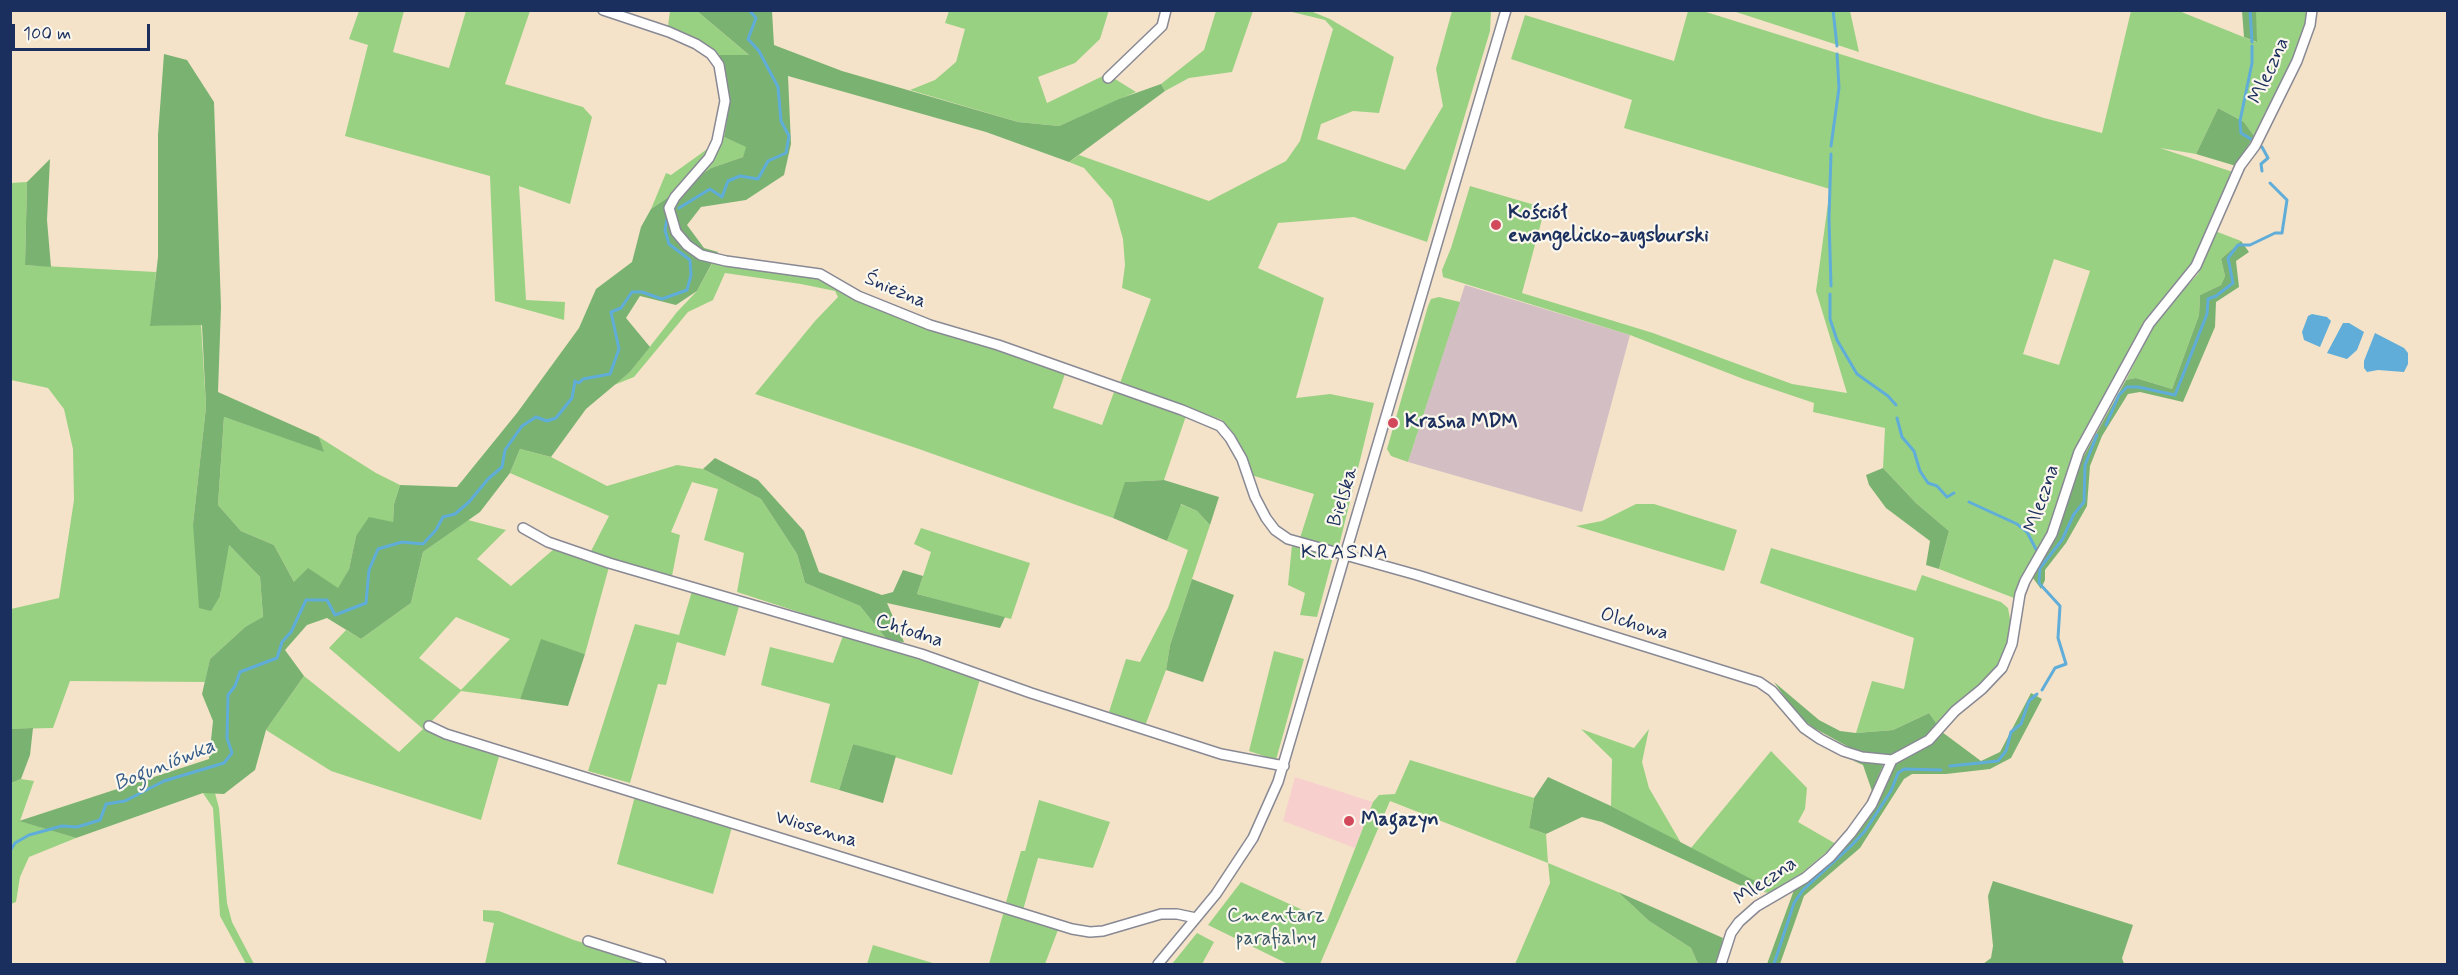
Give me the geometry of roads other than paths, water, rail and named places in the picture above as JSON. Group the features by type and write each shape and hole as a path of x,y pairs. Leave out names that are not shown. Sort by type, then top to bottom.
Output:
{"street":[{"name":"Śnieżna","path":"603,10 669,32 696,44 711,54 718,65 725,101 717,141 709,158 675,197 669,208 676,232 700,255 726,261 820,274 858,296 910,317 998,345 1182,410 1220,426 1242,459 1255,497 1275,530 1288,539 1345,555"},
{"path":"1108,78 1162,26 1166,10"},
{"name":"Bielska","path":"1158,964 1216,894 1253,838 1274,794 1506,10"},
{"name":"Mleczna","path":"1721,964 1731,933 1748,914 1818,868 1851,833 1872,804 1892,760 1929,740 1955,711 1982,689 2002,668 2012,644 2020,594 2030,571 2052,534 2079,452 2149,324 2196,266 2240,166 2255,146 2297,61 2310,25 2312,10"},
{"name":"Chłodna","path":"523,528 548,542 609,563 911,651 1221,754 1284,766"},
{"name":"Olchowa","path":"1345,555 1760,682 1772,691 1798,723 1820,739 1843,751 1862,757 1892,760"},
{"name":"Wiosenna","path":"429,726 446,734 1072,929 1090,932 1103,931 1161,914 1177,914 1196,918"},
{"path":"588,941 661,964"}],"water":[{"path":"2312,314 2327,317 2331,321 2320,347 2304,340 2302,332 2308,316"},
{"path":"2343,323 2349,323 2364,332 2357,350 2347,359 2327,353"},
{"path":"2375,333 2404,348 2408,353 2408,364 2404,372 2378,370 2367,372 2364,368 2364,361"}],"waterway":[{"name":"Boguniówka","path":"679,208 710,189 722,197 728,181 740,176 758,179 768,161 786,153 789,136 781,121 778,87 759,51 748,39 756,18 749,10"},
{"path":"1833,10 1837,46"},
{"path":"2250,10 2252,42"},
{"path":"2252,46 2252,63 2240,121 2241,133 2254,141"},
{"path":"1831,146 1839,88 1837,54"},
{"path":"2262,147 2268,158 2261,164 2262,171"},
{"path":"1831,154 1829,218 1831,286"},
{"path":"2106,425 2119,395 2127,387 2138,387 2175,395 2207,314 2208,299 2233,283 2228,258 2238,245 2250,245 2275,233 2282,233 2287,200 2270,183"},
{"name":"Boguniówka","path":"10,851 15,843 29,835 62,826 77,827 100,820 106,804 125,801 164,781 224,763 232,753 227,738 228,695 235,686 240,672 277,658 282,642 291,632 306,600 327,600 335,615 366,603 369,570 378,549 402,542 423,544 436,530 443,517 455,514 502,467 505,450 522,426 536,417 547,421 556,418 572,398 575,381 579,383 583,379 610,374 619,349 611,312 621,308 632,292 642,292 662,299 687,290 691,275 690,260 669,244 665,230 667,219"},
{"path":"1830,294 1830,319 1837,340 1857,374 1888,396 1896,405"},
{"path":"1897,418 1902,437 1914,451 1920,471 1928,483 1937,486 1947,497 1954,493"},
{"path":"2042,690 2055,668 2066,664 2058,638 2060,606 2039,583 2040,568 2062,540 2074,514 2084,502 2085,465 2097,435"},
{"path":"1969,502 2017,524 2027,532 2038,553"},
{"path":"1950,766 1998,761 2006,751 2011,732 2021,724 2029,701 2037,694"},
{"path":"1774,964 1794,903 1803,890 1865,831 1891,791 1898,773 1904,769 1941,770"}],"place":[{"name":"Kościół ewangelicko-augsburski","path":"1496,225"},
{"name":"Krasna MDM","path":"1393,423"},
{"name":"Magazyn","path":"1349,821"}],"district":[{"name":"KRASNA","path":"1345,554"}],"park label":[{"name":"Cmentarz parafialny","path":"1276,928"}]}
